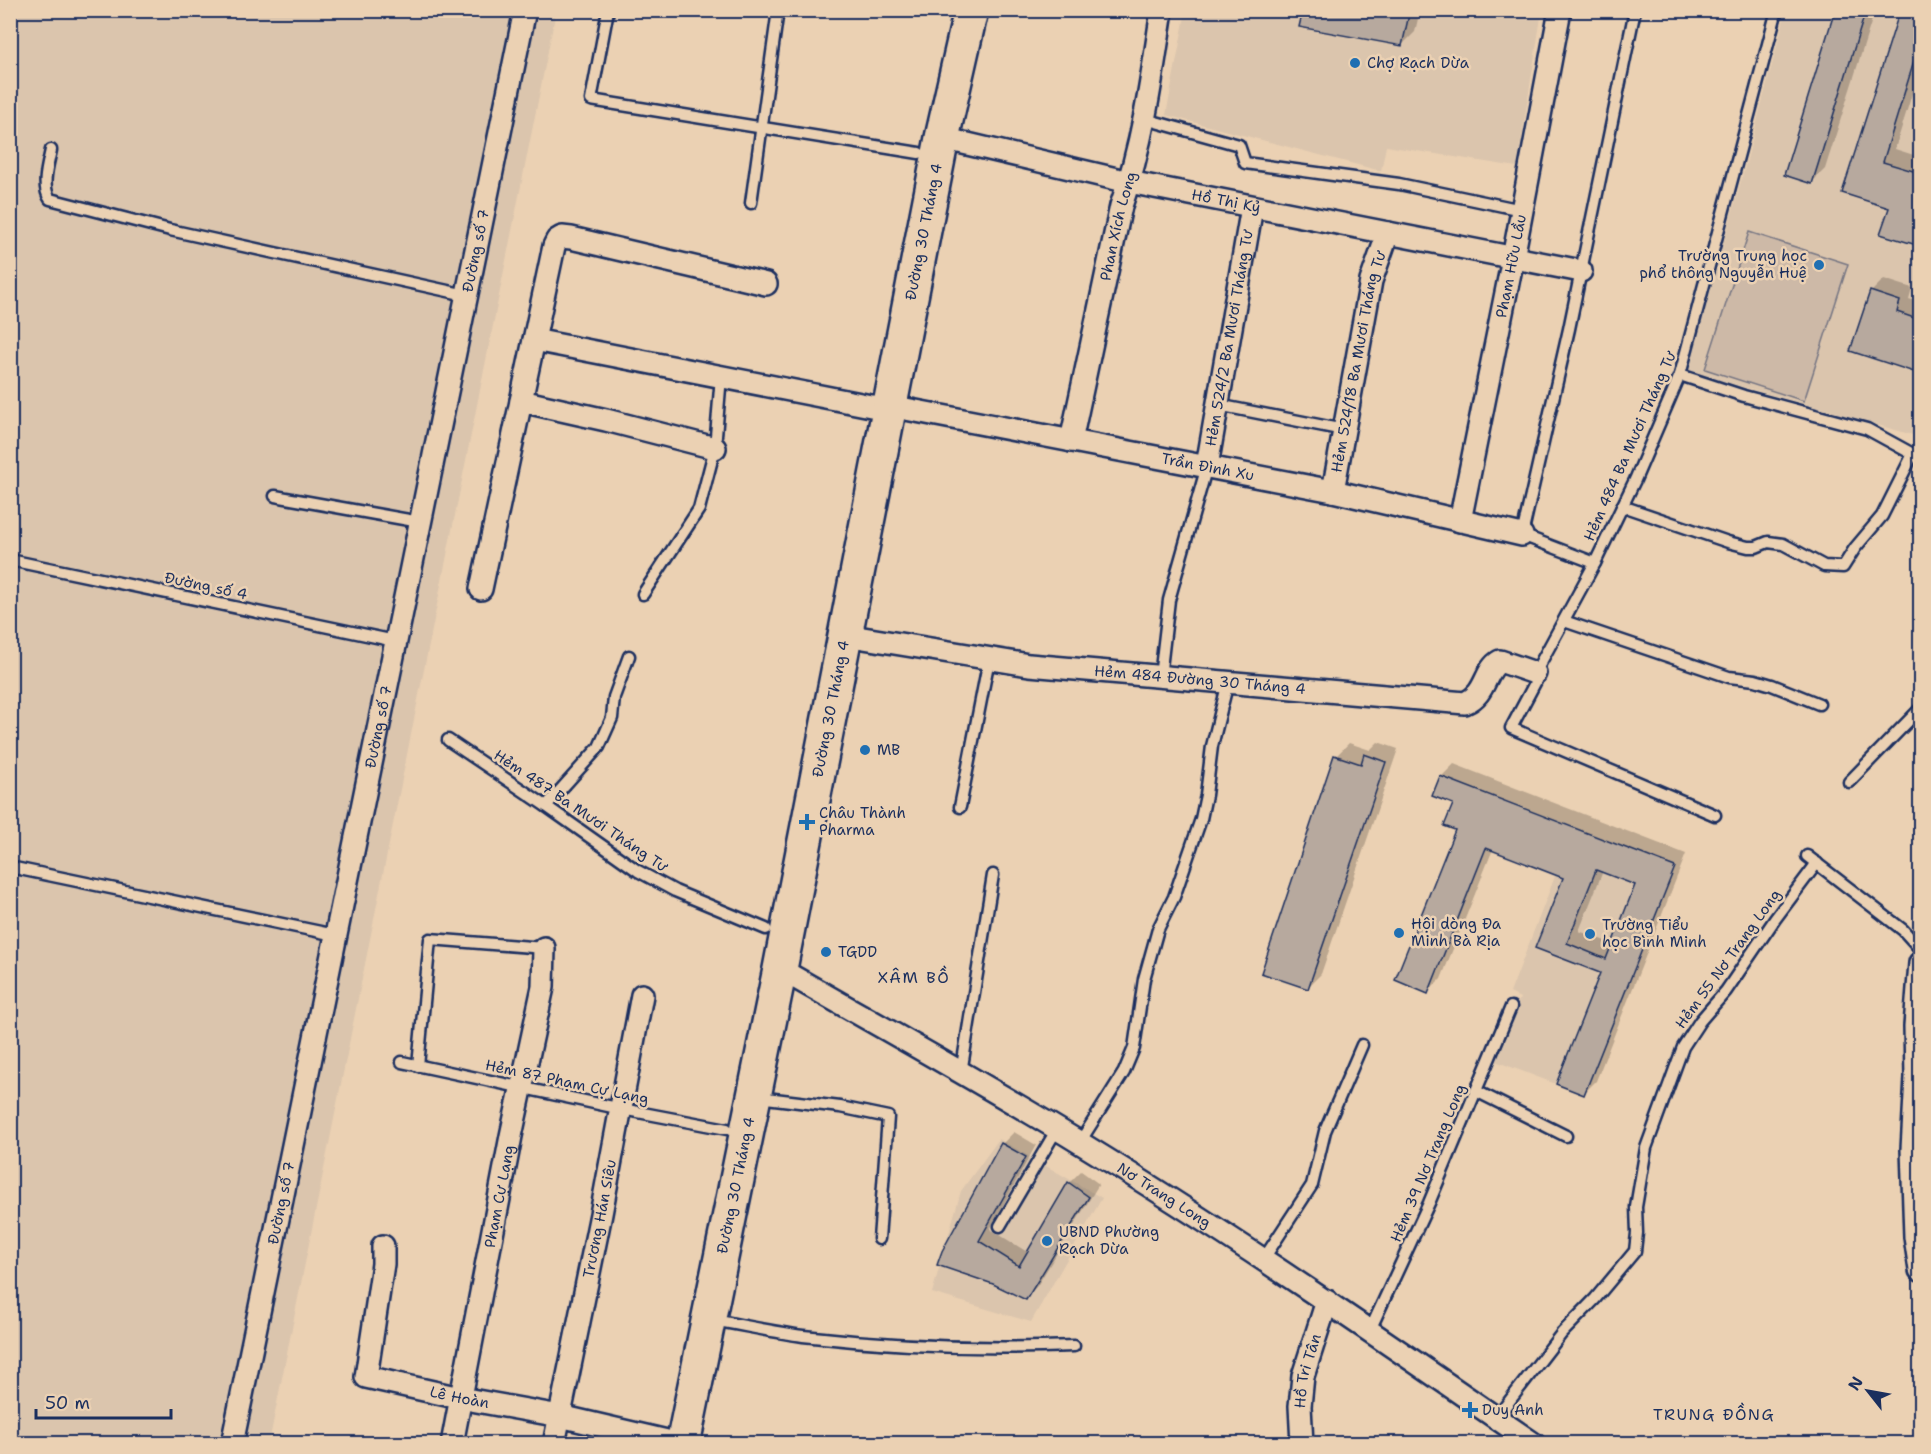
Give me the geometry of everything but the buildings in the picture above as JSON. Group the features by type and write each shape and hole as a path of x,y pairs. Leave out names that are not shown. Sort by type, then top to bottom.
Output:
{"main road":[{"name":"Đường 30 Tháng 4","path":"678,1443 709,1320 754,1096 770,968 930,146 950,10"},
{"name":"Đường 30 Tháng 4","path":"930,146 971,10"},
{"name":"Đường 30 Tháng 4","path":"777,931 845,635 880,406"},
{"name":"Đường 30 Tháng 4","path":"678,1443 727,1129 770,968"}],"street":[{"name":"Đường số 7","path":"232,1443 525,10"},
{"name":"Phan Xích Long","path":"1071,441 1121,206 1145,119 1162,10"},
{"name":"Phạm Hữu Lầu","path":"1460,521 1560,10"},
{"name":"Hồ Thị Kỷ","path":"930,146 1129,182 1581,272"},
{"name":"Hẻm 524/2 Ba Mươi Tháng Tư","path":"1207,466 1252,207"},
{"name":"Hẻm 524/18 Ba Mươi Tháng Tư","path":"1333,491 1371,281 1388,233"},
{"path":"481,590 557,240 562,237 766,284"},
{"name":"Trần Đình Xu","path":"534,340 1207,466 1333,491 1522,535"},
{"path":"521,401 715,448"},
{"name":"Hẻm 484 Đường 30 Tháng 4","path":"845,635 1029,664 1466,703 1473,700 1485,686 1493,668 1500,661 1535,673"},
{"name":"Phạm Cự Lạng","path":"452,1443 543,987 544,948"},
{"path":"1920,963 1912,1149 1915,1237 1920,1270"},
{"name":"Nơ Trang Long","path":"770,968 962,1073 1080,1142 1328,1301 1534,1443"},
{"name":"Trương Hán Siêu","path":"554,1443 642,995"},
{"name":"Lê Hoàn","path":"383,1246 383,1264 366,1377 460,1398 560,1416 678,1443"},
{"name":"Hồ Tri Tân","path":"1302,1443 1300,1406 1303,1376 1328,1301"}],"lane":[{"path":"608,10 591,100 762,128 930,146"},
{"path":"751,202 778,10"},
{"path":"1595,563 1522,535 1581,272 1635,10"},
{"name":"Hẻm 484 Ba Mươi Tháng Tư","path":"1715,815 1511,728 1536,681 1535,673 1595,563 1680,375 1777,10"},
{"path":"1145,119 1239,145 1245,164 1399,183 1522,210"},
{"path":"51,150 45,186 50,199 170,230 466,295"},
{"path":"1622,506 1728,542 1748,547 1756,547 1768,542 1783,544 1824,566 1843,567 1855,548 1882,516 1917,456 1867,429 1744,396 1680,375"},
{"path":"643,594 699,508 715,448 721,376"},
{"path":"1218,405 1344,430"},
{"path":"1160,677 1169,600 1207,466"},
{"path":"275,496 420,522"},
{"name":"Đường số 4","path":"10,560 395,641"},
{"path":"1564,621 1729,677 1755,680 1772,685 1819,704"},
{"path":"546,806 599,747 612,718 615,697 629,656"},
{"path":"960,807 989,659"},
{"path":"1080,1142 1124,1072 1134,1048 1144,979 1158,928 1174,897 1201,819 1212,746 1228,682"},
{"path":"1849,782 1920,709"},
{"name":"Hẻm 487 Ba Mươi Tháng Tư","path":"448,740 638,871 675,891 777,931"},
{"path":"1807,856 1903,930 1920,950"},
{"name":"Hẻm 55 Nơ Trang Long","path":"1497,1418 1562,1334 1635,1251 1636,1207 1646,1148 1683,1047 1817,863"},
{"path":"10,867 335,935"},
{"path":"962,1073 993,875"},
{"path":"418,1066 430,939 544,948"},
{"name":"Hẻm 39 Nơ Trang Long","path":"1370,1330 1429,1203 1511,1006"},
{"path":"1263,1260 1312,1185 1325,1131 1362,1046"},
{"name":"Hẻm 87 Phạm Cự Lạng","path":"402,1062 621,1109 727,1129"},
{"path":"1476,1091 1566,1136"},
{"path":"754,1096 840,1107 888,1117 879,1239"},
{"path":"1000,1226 1057,1129"},
{"path":"709,1320 801,1335 903,1345 1074,1346"}],"shaded area":[{"path":"10,11 556,11 269,1443 11,1443"},
{"name":"Chợ Rạch Dừa","path":"1186,11 1542,11 1517,167 1386,146 1381,171 1166,115"},
{"name":"Trường Trung học phổ thông Nguyễn Huệ","path":"1786,11 1920,11 1920,437 1688,371"},
{"path":"1749,232 1848,264 1804,401 1705,369"},
{"name":"Trường Tiểu học Bình Minh","path":"1574,827 1675,867 1556,1084 1495,1061 1520,998 1510,993"},
{"path":"999,1139 1102,1198 1031,1322 932,1293 961,1191"}],"place":[{"name":"Chợ Rạch Dừa","path":"1355,63"},
{"name":"Trường Trung học phổ thông Nguyễn Huệ","path":"1819,265"},
{"name":"MB","path":"865,750"},
{"name":"Châu Thành Pharma","path":"807,822"},
{"name":"Hội dòng Đa Minh Bà Rịa","path":"1399,933"},
{"name":"Trường Tiểu học Bình Minh","path":"1590,934"},
{"name":"TGDD","path":"826,952"},
{"name":"UBND Phường Rạch Dừa","path":"1047,1241"},
{"name":"Duy Anh","path":"1470,1410"}],"district":[{"name":"XÂM BỒ","path":"914,977"},
{"name":"TRUNG ĐỒNG","path":"1714,1414"}]}
